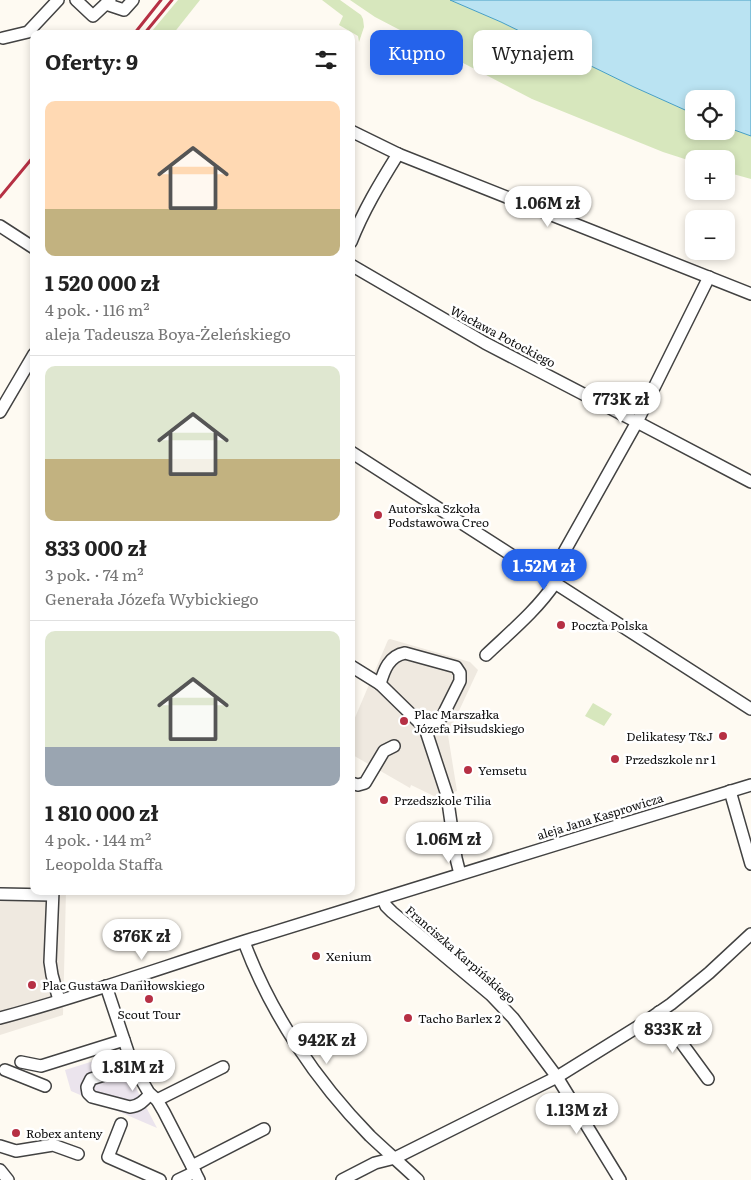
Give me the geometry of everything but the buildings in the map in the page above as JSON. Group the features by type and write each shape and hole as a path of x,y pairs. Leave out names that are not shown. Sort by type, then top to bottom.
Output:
{"street":[{"path":"1,38 28,32 58,0"},
{"path":"76,0 94,16 108,2 124,10 133,0"},
{"path":"355,133 398,154 751,294"},
{"path":"355,232 370,200 398,154"},
{"path":"0,226 30,245"},
{"name":"Wacława Potockiego","path":"355,267 485,344 751,482"},
{"path":"486,655 546,595 637,422 709,277"},
{"path":"0,412 30,361"},
{"path":"355,455 751,709"},
{"path":"380,684 391,659 398,654 405,653 456,667 460,673 460,681 442,717 425,728"},
{"path":"355,668 380,684 425,728 447,795 460,874"},
{"path":"355,784 365,783 384,751 394,746"},
{"name":"aleja Jana Kasprowicza","path":"0,1018 751,784"},
{"path":"730,791 751,864"},
{"path":"0,894 30,893"},
{"path":"52,895 50,962 59,1000"},
{"name":"Franciszka Karpińskiego","path":"383,899 386,906 392,912 490,995 513,1018 557,1077 620,1180"},
{"path":"342,1180 375,1163 395,1158 557,1077 659,1012 709,973 751,934"},
{"path":"244,942 270,1000 317,1074 370,1136 418,1180"},
{"path":"106,986 134,1066 153,1098 164,1112 195,1173"},
{"path":"659,1012 708,1079"},
{"path":"21,1062 41,1066 124,1040"},
{"path":"134,1066 90,1079 86,1087 88,1093 92,1097 135,1107 222,1067"},
{"path":"5,1070 45,1086"},
{"path":"121,1124 108,1157 160,1180"},
{"path":"178,1180 195,1173 264,1129"},
{"path":"0,1146 16,1151 53,1145 78,1154"},
{"path":"0,1170 8,1180"}],"shaded area":[{"name":"Plac Marszałka Józefa Piłsudskiego","path":"388,640 470,662 478,670 451,728 447,729 457,791 436,797 411,785 410,788 355,756 355,718"},
{"name":"Plac Gustawa Daniłowskiego","path":"0,887 30,888 30,895 66,895 63,1015 0,1035"},
{"path":"121,1053 125,1067 157,1128 71,1091 65,1070"}],"green space":[{"path":"178,0 200,0 176,30 153,30"},
{"path":"322,0 340,0 361,15 364,27 359,42 355,30 348,30 339,25 343,16"},
{"path":"350,0 450,0 517,30 473,30 473,68 463,63 463,30 400,30 375,17"},
{"path":"592,66 685,110 685,140 735,140 735,130 751,136 751,179 735,175 735,150 685,150 685,159 532,99 486,75 592,75"},
{"path":"593,703 612,714 604,726 585,716"}],"water":[{"path":"450,0 751,0 751,136 735,130 735,90 685,90 685,110 592,66 592,30 517,30"}],"railway":[{"path":"137,30 161,0"},
{"path":"147,30 172,0"},
{"path":"0,197 30,161"}],"place":[{"name":"Autorska Szkoła Podstawowa Creo","path":"378,515"},
{"name":"Poczta Polska","path":"561,625"},
{"name":"Plac Marszałka Józefa Piłsudskiego","path":"404,721"},
{"name":"Delikatesy T&J","path":"723,736"},
{"name":"Przedszkole nr 1","path":"615,759"},
{"name":"Yemsetu","path":"468,770"},
{"name":"Przedszkole Tilia","path":"384,800"},
{"name":"Xenium","path":"316,956"},
{"name":"Plac Gustawa Daniłowskiego","path":"32,985"},
{"name":"Scout Tour","path":"149,999"},
{"name":"Tacho Barlex 2","path":"408,1018"},
{"name":"Robex anteny","path":"16,1133"}]}
